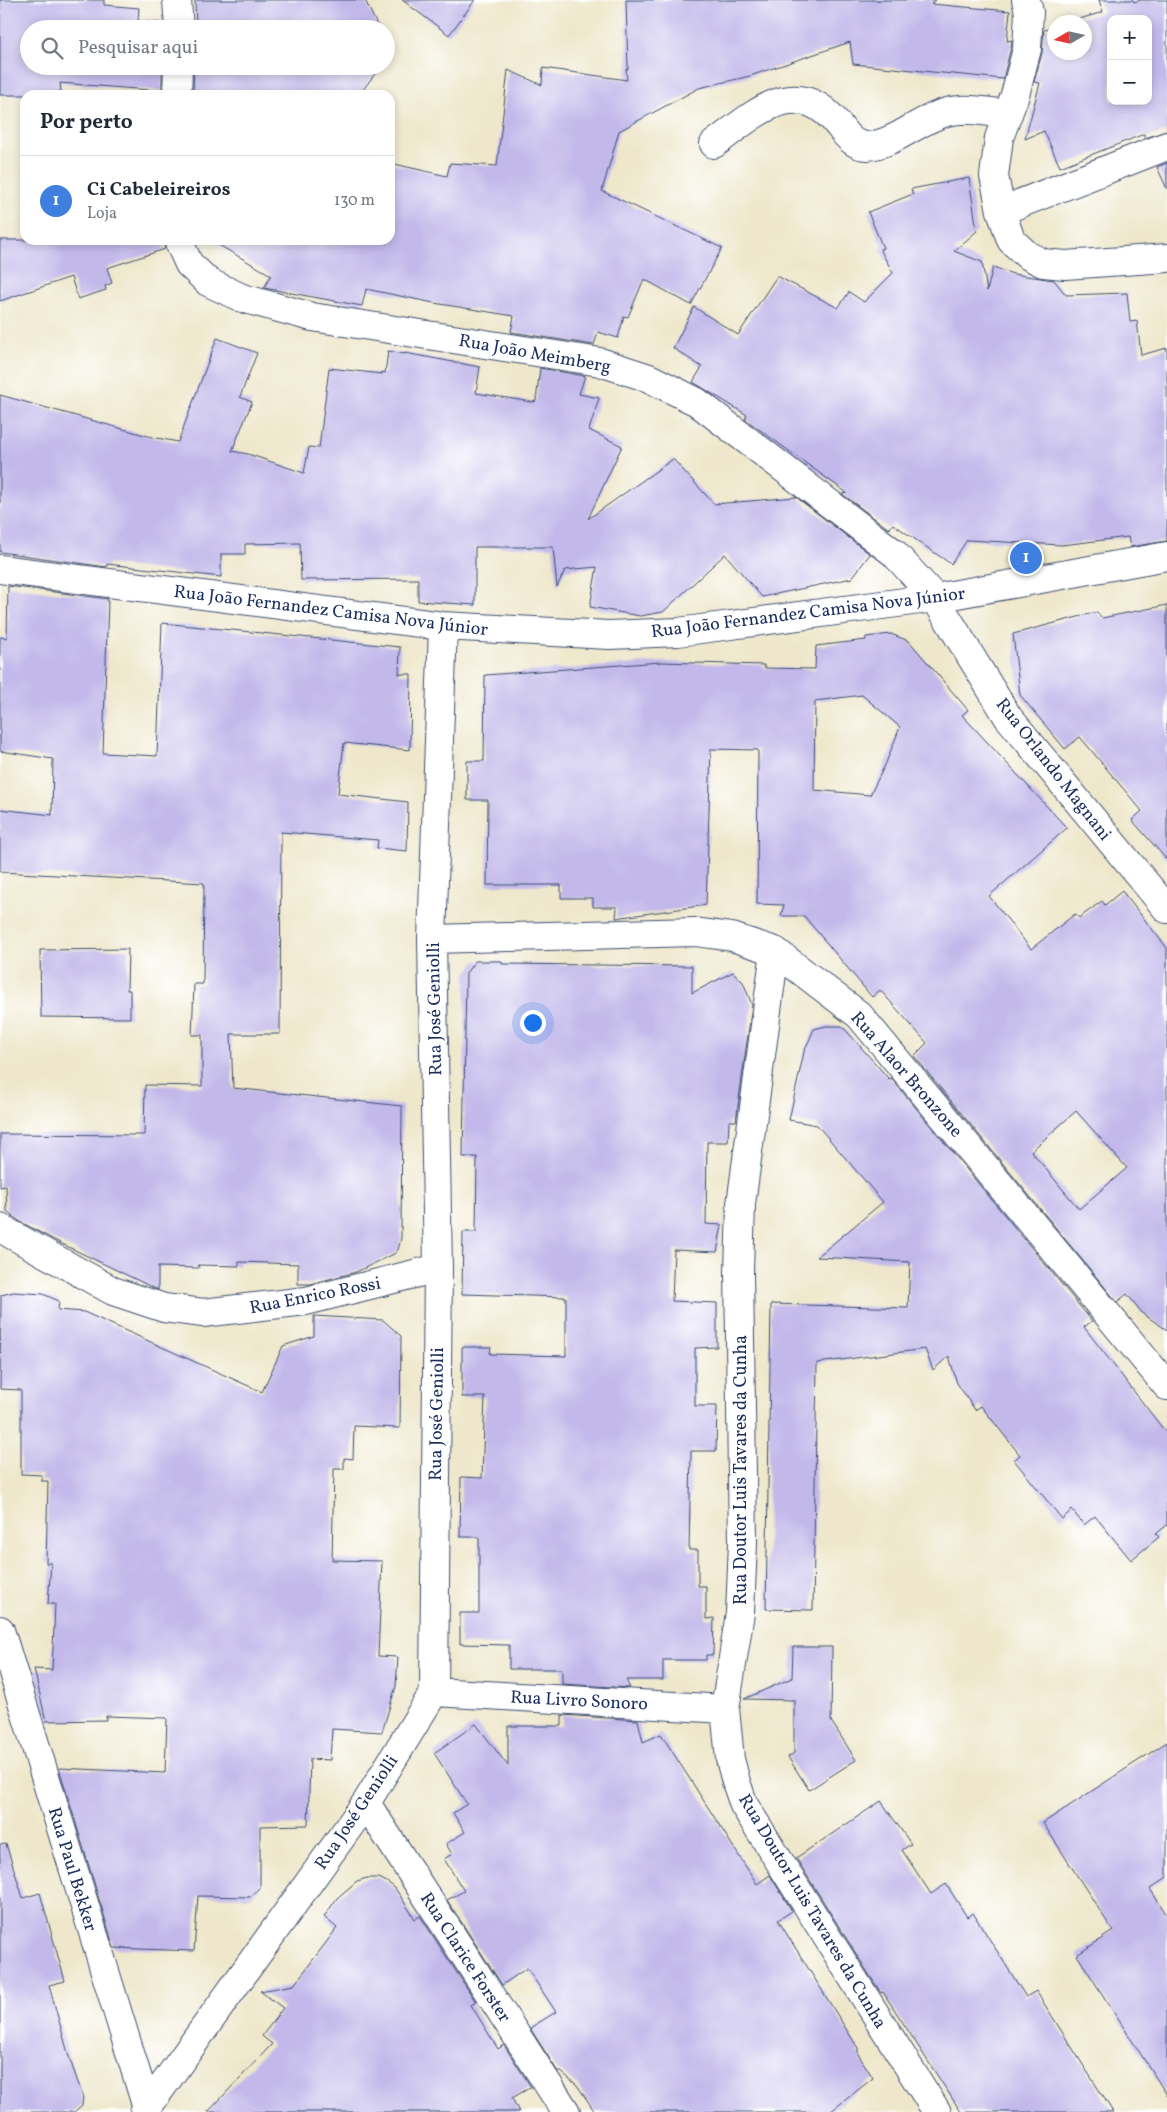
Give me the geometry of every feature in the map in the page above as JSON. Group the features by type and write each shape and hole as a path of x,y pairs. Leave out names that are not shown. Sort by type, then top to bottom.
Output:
{"street":[{"path":"177,0 179,20"},
{"path":"1026,0 1029,12 1027,49 1015,95 999,138 994,176 1000,211 1011,240 1027,255 1043,263 1065,265 1167,258"},
{"path":"177,90 178,75"},
{"path":"714,144 759,111 777,102 784,101 797,100 818,105 836,122 848,138 864,146 880,144 946,112 964,110 1008,114"},
{"path":"1000,211 1167,146"},
{"name":"Rua João Meimberg","path":"180,245 189,264 208,282 242,298 312,317 600,362 649,378 697,402 894,553 935,598"},
{"name":"Rua João Fernandez Camisa Nova Júnior","path":"0,569 443,626 609,635 678,632 935,598 1167,556"},
{"name":"Rua Orlando Magnani","path":"935,598 1008,717 1167,909"},
{"name":"Rua José Geniolli","path":"145,2110 366,1803 434,1692 438,1268 432,939 443,626"},
{"name":"Rua Alaor Bronzone","path":"432,939 695,932 732,938 775,951 859,1014 1167,1386"},
{"name":"Rua Doutor Luis Tavares da Cunha","path":"775,951 741,1204 739,1272 743,1542 740,1613 725,1709 730,1758 744,1805 937,2112"},
{"name":"Rua Enrico Rossi","path":"0,1228 113,1291 164,1308 202,1313 306,1301 438,1268"},
{"name":"Rua Paul Bekker","path":"0,1630 145,2110"},
{"name":"Rua Livro Sonoro","path":"434,1692 725,1709"},
{"name":"Rua Clarice Forster","path":"366,1803 566,2112"}],"building":[{"path":"0,0 104,0 104,5 139,8 138,20 20,20 20,75 162,75 162,90 60,83 61,90 20,90 20,95 0,95"},
{"path":"195,0 365,0 375,20 196,20"},
{"path":"402,0 475,0 449,35"},
{"path":"626,0 936,0 931,4 1010,11 1007,41 1012,40 1003,79 853,64 850,42 750,76 699,88 619,131 602,191 722,248 691,305 644,279 628,317 624,316 618,338 598,332 594,345 511,332 514,316 434,303 366,289 362,306 264,288 271,275 219,245 395,245 395,164 447,176 450,163 497,166 508,70 542,85 543,68 627,80 626,69 628,69"},
{"path":"1099,0 1133,0 1134,2 1141,0 1167,0 1167,131 1145,138 1144,134 1060,167 1044,131 1025,139 1040,83 1034,82 1042,53 1044,30 1047,29 1047,60 1092,60 1092,15 1103,12"},
{"path":"194,75 374,75 363,90 193,90"},
{"path":"1167,163 1167,189 1157,167"},
{"path":"969,178 977,231 954,251 982,262 987,291 993,267 1013,274 1054,280 1066,295 1127,293 1130,322 1137,321 1141,355 1167,348 1167,541 1130,547 1128,537 1062,545 967,540 951,564 893,524 889,529 842,494 847,493 745,419 747,415 693,382 702,367 673,348 694,307 738,335 777,276 838,308 849,292 864,302 893,273 880,249 883,248 868,212 913,194 911,189"},
{"path":"0,240 20,240 20,245 164,245 165,249 107,268 112,283 105,286 106,290 78,299 71,277 0,301"},
{"path":"217,338 257,353 240,397 252,402 232,451 248,454 304,473 309,447 319,448 329,368 382,374 382,372 385,373 388,351 480,367 476,393 532,402 536,401 540,368 585,376 579,394 599,398 589,430 622,446 588,519 673,459 714,504 796,497 870,554 852,578 762,597 725,554 663,612 640,616 590,607 597,567 565,570 557,587 553,547 475,547 475,605 418,601 418,579 301,580 300,543 245,544 245,554 221,554 221,577 107,564 107,567 0,552 0,395 152,437 178,442"},
{"path":"8,586 108,599 103,753 157,756 162,623 400,647 399,674 411,674 410,750 344,743 338,794 408,802 407,851 377,848 378,840 281,832 280,1034 231,1034 233,1088 402,1106 401,1238 398,1250 394,1254 356,1272 310,1284 298,1284 298,1264 239,1262 239,1266 198,1265 199,1268 158,1267 158,1290 56,1241 19,1221 7,1211 6,1186 0,1187 0,1134 144,1135 145,1085 202,1086 202,1035 192,1035 194,984 203,984 204,883 0,872 0,809 52,815 53,759 0,751 0,637 7,638"},
{"path":"1167,605 1167,860 1132,820 1142,811 1080,737 1065,749 1020,695 1013,634 1097,612 1102,618"},
{"path":"891,634 909,641 968,710 962,715 1067,828 989,896 1031,949 1075,914 1079,918 1102,901 1105,905 1122,891 1167,948 1167,1330 1143,1314 1127,1294 1117,1302 914,1056 927,1043 880,990 872,997 804,916 781,916 784,905 757,904 758,750 711,749 706,905 616,918 617,907 593,907 593,898 561,898 561,885 487,885 488,800 467,800 467,761 484,761 485,675 661,662 764,665 764,668 815,669 816,646 866,640 866,637","holes":["862,695 900,727 886,763 870,795 814,790 815,701","1076,1111 1127,1168 1079,1209 1031,1151"]},
{"path":"128,949 127,990 130,990 130,1018 41,1017 40,950"},
{"path":"475,961 502,961 502,964 692,966 692,993 733,972 743,982 752,1005 736,1121 729,1121 728,1142 707,1142 706,1224 722,1225 717,1252 674,1250 672,1301 717,1303 717,1347 695,1348 695,1406 717,1406 716,1451 691,1451 689,1550 698,1550 698,1586 706,1586 706,1619 714,1618 713,1655 706,1655 706,1660 663,1660 663,1680 626,1680 630,1688 562,1684 562,1669 509,1669 509,1645 460,1644 460,1613 479,1613 479,1537 460,1537 461,1477 482,1478 485,1397 462,1397 462,1347 491,1347 490,1354 566,1356 566,1297 462,1294 463,1232 476,1232 477,1157 463,1157 466,973"},
{"path":"826,1026 842,1026 889,1079 891,1078 1092,1321 1084,1327 1167,1434 1167,1525 1156,1534 1159,1537 1131,1560 1095,1516 1084,1525 1072,1510 1062,1519 1014,1460 1020,1455 981,1406 975,1410 957,1383 949,1356 933,1370 925,1349 817,1363 813,1610 766,1609 771,1304 908,1308 910,1262 817,1257 883,1202 817,1125 789,1120 804,1052 814,1029"},
{"path":"14,1292 43,1294 59,1301 58,1310 84,1312 262,1392 283,1346 314,1336 314,1316 383,1320 401,1336 400,1428 354,1426 353,1459 344,1458 344,1469 334,1469 332,1560 382,1561 378,1656 398,1657 396,1686 382,1732 332,1729 330,1760 310,1759 308,1825 260,1826 260,1888 250,1897 198,1896 194,1951 114,1948 59,1768 165,1773 167,1718 106,1716 106,1720 46,1721 34,1669 52,1670 55,1604 48,1604 51,1563 46,1563 48,1481 42,1481 42,1475 21,1474 21,1390 0,1389 1,1295"},
{"path":"793,1647 832,1647 831,1721 856,1760 809,1790 788,1757 794,1753 794,1700 744,1699 792,1678"},
{"path":"562,1715 638,1720 643,1742 661,1734 757,1884 770,1875 792,1911 778,1920 858,2048 858,2054 873,2078 830,2112 595,2112 577,2085 560,2071 558,2072 530,2028 556,2012 527,1968 502,1985 447,1900 464,1891 444,1859 452,1854 446,1844 465,1832 453,1813 467,1804 434,1753 476,1724 508,1766 508,1726 562,1726"},
{"path":"1167,1742 1167,1877 1150,1889 1167,1915 1167,2095 1077,1955 1113,1931 1043,1823"},
{"path":"881,1801 911,1844 902,1850 931,1894 946,1884 967,1917 973,1913 1026,1997 1036,1991 1113,2112 961,2112 883,1992 881,1993 796,1858"},
{"path":"6,1844 23,1898 40,1893 65,1981 49,1985 69,2057 83,2097 82,2105 74,2112 0,2112 0,1845"},
{"path":"367,1878 379,1878 387,1882 395,1888 415,1919 420,1916 476,2002 471,2005 498,2049 504,2045 531,2087 512,2098 519,2112 208,2112 272,2044 262,2036 283,2008 260,1991 294,1985 337,1928 324,1917 337,1898 357,1881"}],"place":[{"name":"Ci Cabeleireiros","path":"1026,558"}]}
